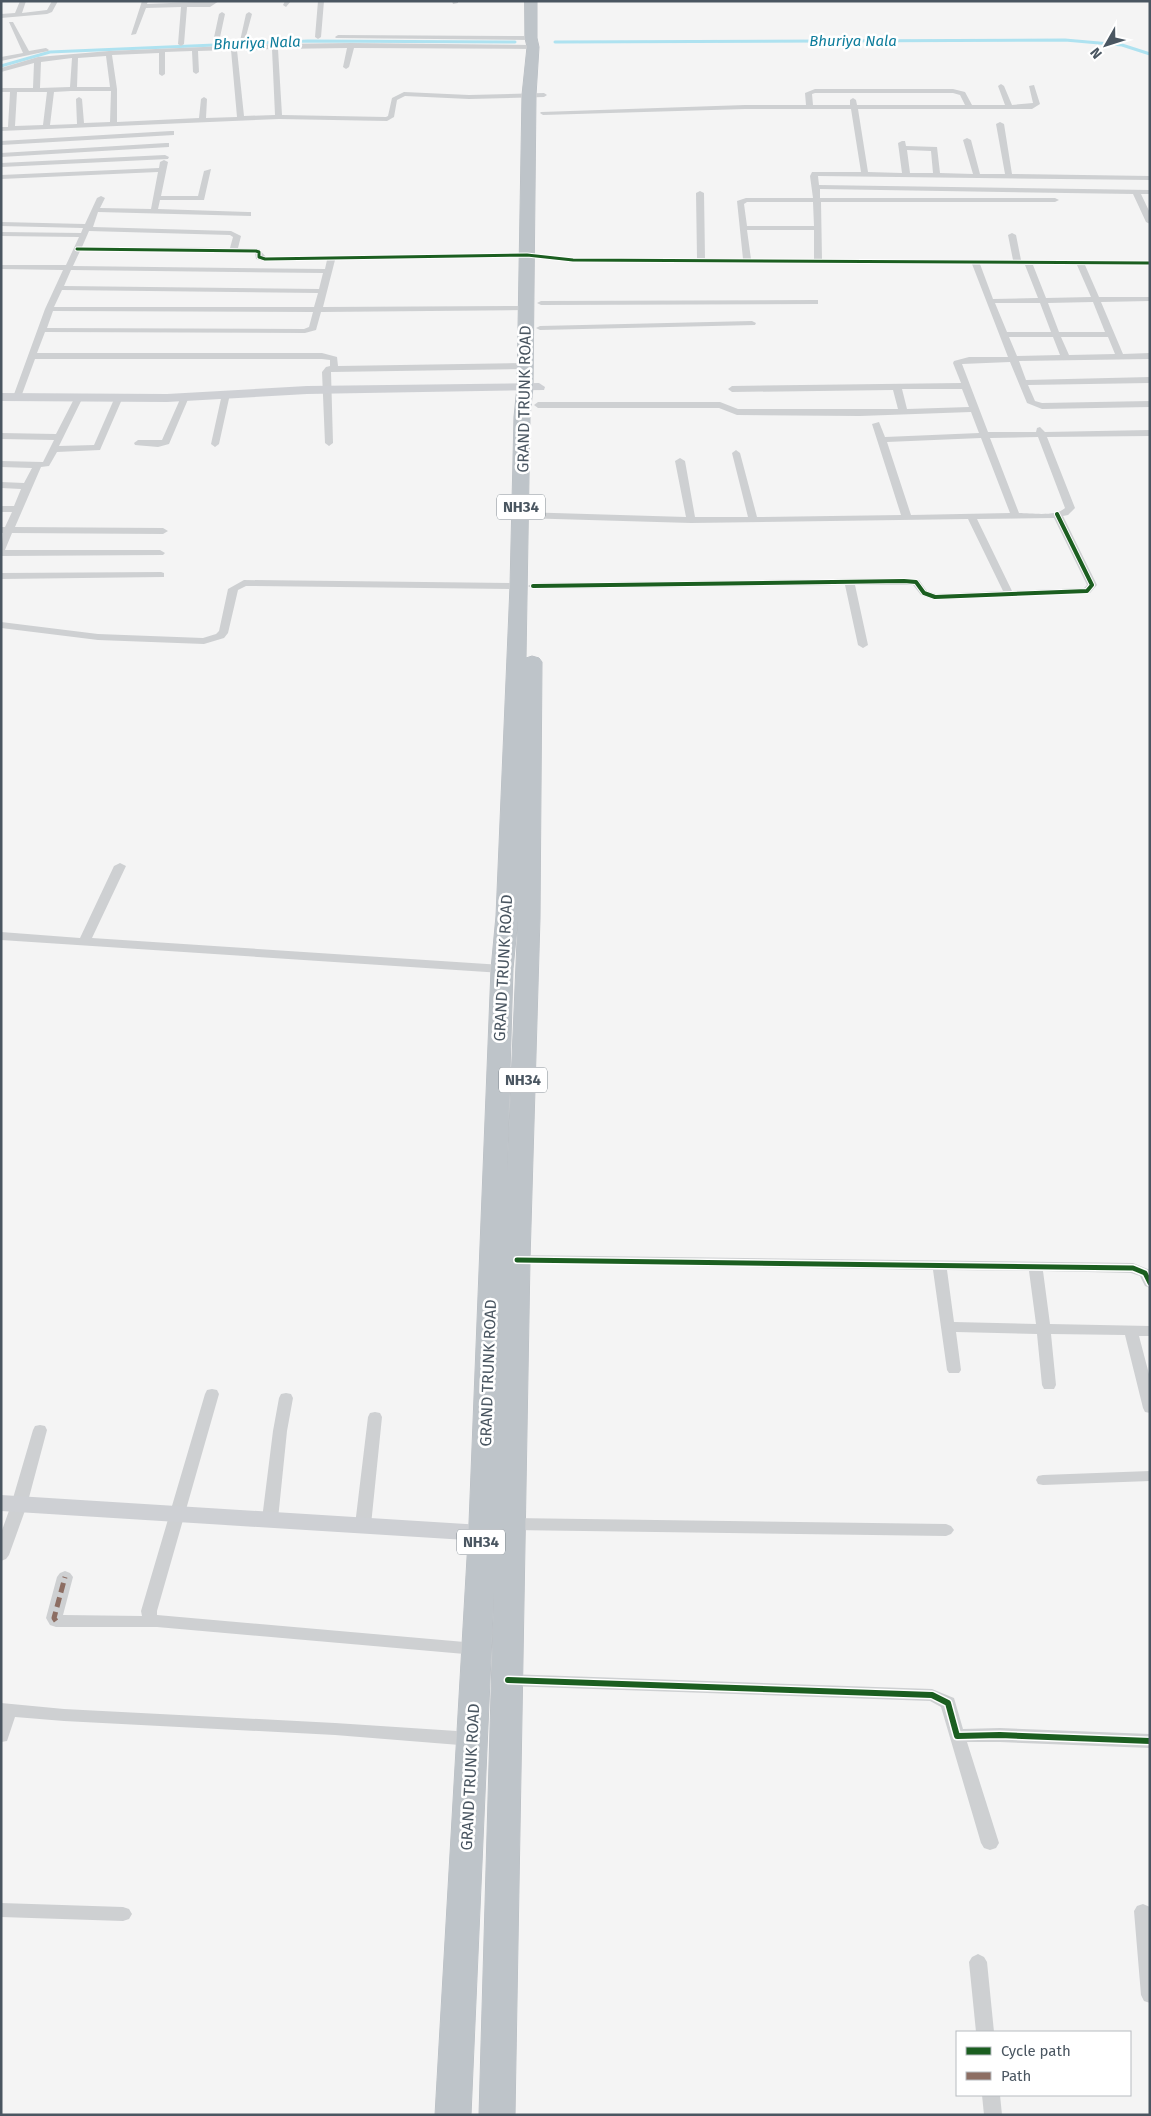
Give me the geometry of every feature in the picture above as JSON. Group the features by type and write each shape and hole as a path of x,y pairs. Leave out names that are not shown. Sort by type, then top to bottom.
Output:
{"highway":[{"name":"GRAND TRUNK ROAD","path":"531,1 536,42 539,101 533,306 525,366 534,393"},
{"name":"GRAND TRUNK ROAD","path":"497,2115 517,1260 529,918 527,516 534,393 540,328 533,306"},
{"name":"GRAND TRUNK ROAD","path":"452,2115 482,1532 502,969 507,916 526,593"}],"street":[{"path":"18,15 23,1"},
{"path":"1,16 48,12 54,1"},
{"path":"133,34 145,4 210,5 216,1"},
{"path":"318,37 321,1"},
{"path":"181,44 184,6"},
{"path":"216,42 222,14"},
{"path":"242,40 249,14"},
{"path":"11,23 27,53"},
{"path":"310,38 536,42"},
{"path":"268,39 275,42"},
{"path":"85,47 259,40"},
{"path":"1,70 38,59 234,48 275,42 351,45 536,42"},
{"path":"275,42 279,117"},
{"path":"346,67 351,45"},
{"path":"234,48 241,119"},
{"path":"1,59 55,49"},
{"path":"195,49 196,72"},
{"path":"162,52 162,74"},
{"path":"109,54 114,89 113,124"},
{"path":"73,90 75,56"},
{"path":"36,90 38,59"},
{"path":"1000,86 1009,107"},
{"path":"1,129 279,117 387,119 391,117 394,99 404,94 539,101 810,107 1009,107 1036,105 1032,86"},
{"path":"1,90 114,89"},
{"path":"11,129 14,90"},
{"path":"46,127 51,90"},
{"path":"810,107 809,92 852,91 959,92 963,93 970,107"},
{"path":"852,91 865,174"},
{"path":"79,99 81,126"},
{"path":"202,120 204,99"},
{"path":"154,212 166,145 176,121"},
{"path":"1000,124 1009,176"},
{"path":"100,125 101,160"},
{"path":"1,143 171,133"},
{"path":"968,140 978,175"},
{"path":"1,155 166,145"},
{"path":"906,174 902,145 934,149 937,175"},
{"path":"1,165 165,157"},
{"path":"1,177 163,170"},
{"path":"158,198 201,198 208,171"},
{"path":"818,262 816,228 818,199 815,174 1150,178"},
{"path":"816,187 1150,192"},
{"path":"1136,192 1146,206 1150,222"},
{"path":"700,193 701,260"},
{"path":"17,397 49,309 101,198"},
{"path":"747,261 740,203 752,199 1055,200"},
{"path":"97,210 248,214"},
{"path":"1,224 87,230 231,233 236,236 232,251"},
{"path":"743,228 816,228"},
{"path":"1,234 87,230"},
{"path":"1012,235 1018,263"},
{"path":"77,249 258,252 259,257 265,258 331,259 534,256 573,260 1150,263"},
{"path":"42,330 299,332 313,328 316,310 331,259"},
{"path":"1080,262 1094,300 1120,356"},
{"path":"975,263 1029,401 1035,405 1150,404"},
{"path":"1028,263 1065,357"},
{"path":"1,267 328,271"},
{"path":"58,288 322,290"},
{"path":"209,310 215,290"},
{"path":"990,301 1150,299"},
{"path":"49,309 316,310 815,302"},
{"path":"540,328 752,323"},
{"path":"1003,335 1110,334"},
{"path":"32,356 322,356 334,359 334,368"},
{"path":"1015,515 958,366 960,361 1012,358 1150,356"},
{"path":"330,443 326,372 334,368 525,366"},
{"path":"1022,383 1150,380"},
{"path":"732,389 966,386"},
{"path":"897,387 903,412"},
{"path":"1,397 185,397 326,389 534,393 720,405 737,412 903,412 974,409"},
{"path":"215,444 226,394"},
{"path":"1,464 38,466 47,462 79,397"},
{"path":"53,449 97,448 118,397"},
{"path":"138,443 158,444 166,442 185,397"},
{"path":"876,424 907,518"},
{"path":"527,516 691,520 825,520 1065,513 1070,508 1041,432"},
{"path":"881,440 1041,432 1150,434"},
{"path":"1,436 59,437"},
{"path":"736,453 753,520"},
{"path":"680,461 691,520"},
{"path":"38,466 27,486 18,509 5,530 1,551 160,553"},
{"path":"1,485 27,486"},
{"path":"1,509 18,509"},
{"path":"1,625 98,637 204,641 220,636 224,631 233,589 244,583 526,593 911,581 918,584 924,594 930,596 1082,591 1091,588 1092,586 1058,514"},
{"path":"971,516 1009,594"},
{"path":"5,530 163,531"},
{"path":"1,576 161,575"},
{"path":"849,582 863,646"},
{"path":"84,942 120,866"},
{"path":"1,936 502,969"},
{"path":"517,1260 1133,1268 1145,1273 1150,1283"},
{"path":"939,1265 954,1370"},
{"path":"1035,1266 1044,1329 1049,1385"},
{"path":"948,1327 1150,1330"},
{"path":"1131,1330 1150,1408"},
{"path":"154,1622 150,1619 149,1612 212,1394"},
{"path":"270,1519 280,1431 286,1398"},
{"path":"363,1525 375,1417"},
{"path":"1,1555 10,1504 40,1430"},
{"path":"1044,1480 1150,1476"},
{"path":"10,1504 482,1532"},
{"path":"512,1524 946,1530"},
{"path":"65,1577 54,1618 56,1621 154,1622 476,1649"},
{"path":"508,1680 932,1695 948,1703 990,1842"},
{"path":"1,1736 5,1709 472,1739"},
{"path":"957,1736 1000,1735 1150,1741"},
{"path":"1,1910 123,1914"},
{"path":"1143,1911 1150,1994"},
{"path":"978,1962 985,2031"},
{"path":"991,2096 993,2115"}],"waterway":[{"name":"Bhuriya Nala","path":"555,42 1065,40 1122,45 1150,54"},
{"name":"Bhuriya Nala","path":"1,66 50,52 308,41 515,42"}],"marked path":[{"path":"56,1621 54,1618 65,1577"}],"cycle path":[{"path":"77,249 256,251 259,252 259,257 265,259 527,255 573,260 1150,263"},
{"path":"533,586 904,581 916,582 924,593 935,597 1087,591 1092,585 1057,514"},
{"path":"517,1260 1133,1268 1145,1273 1150,1283"},
{"path":"508,1680 932,1695 948,1703 957,1736 1000,1735 1150,1741"}]}
